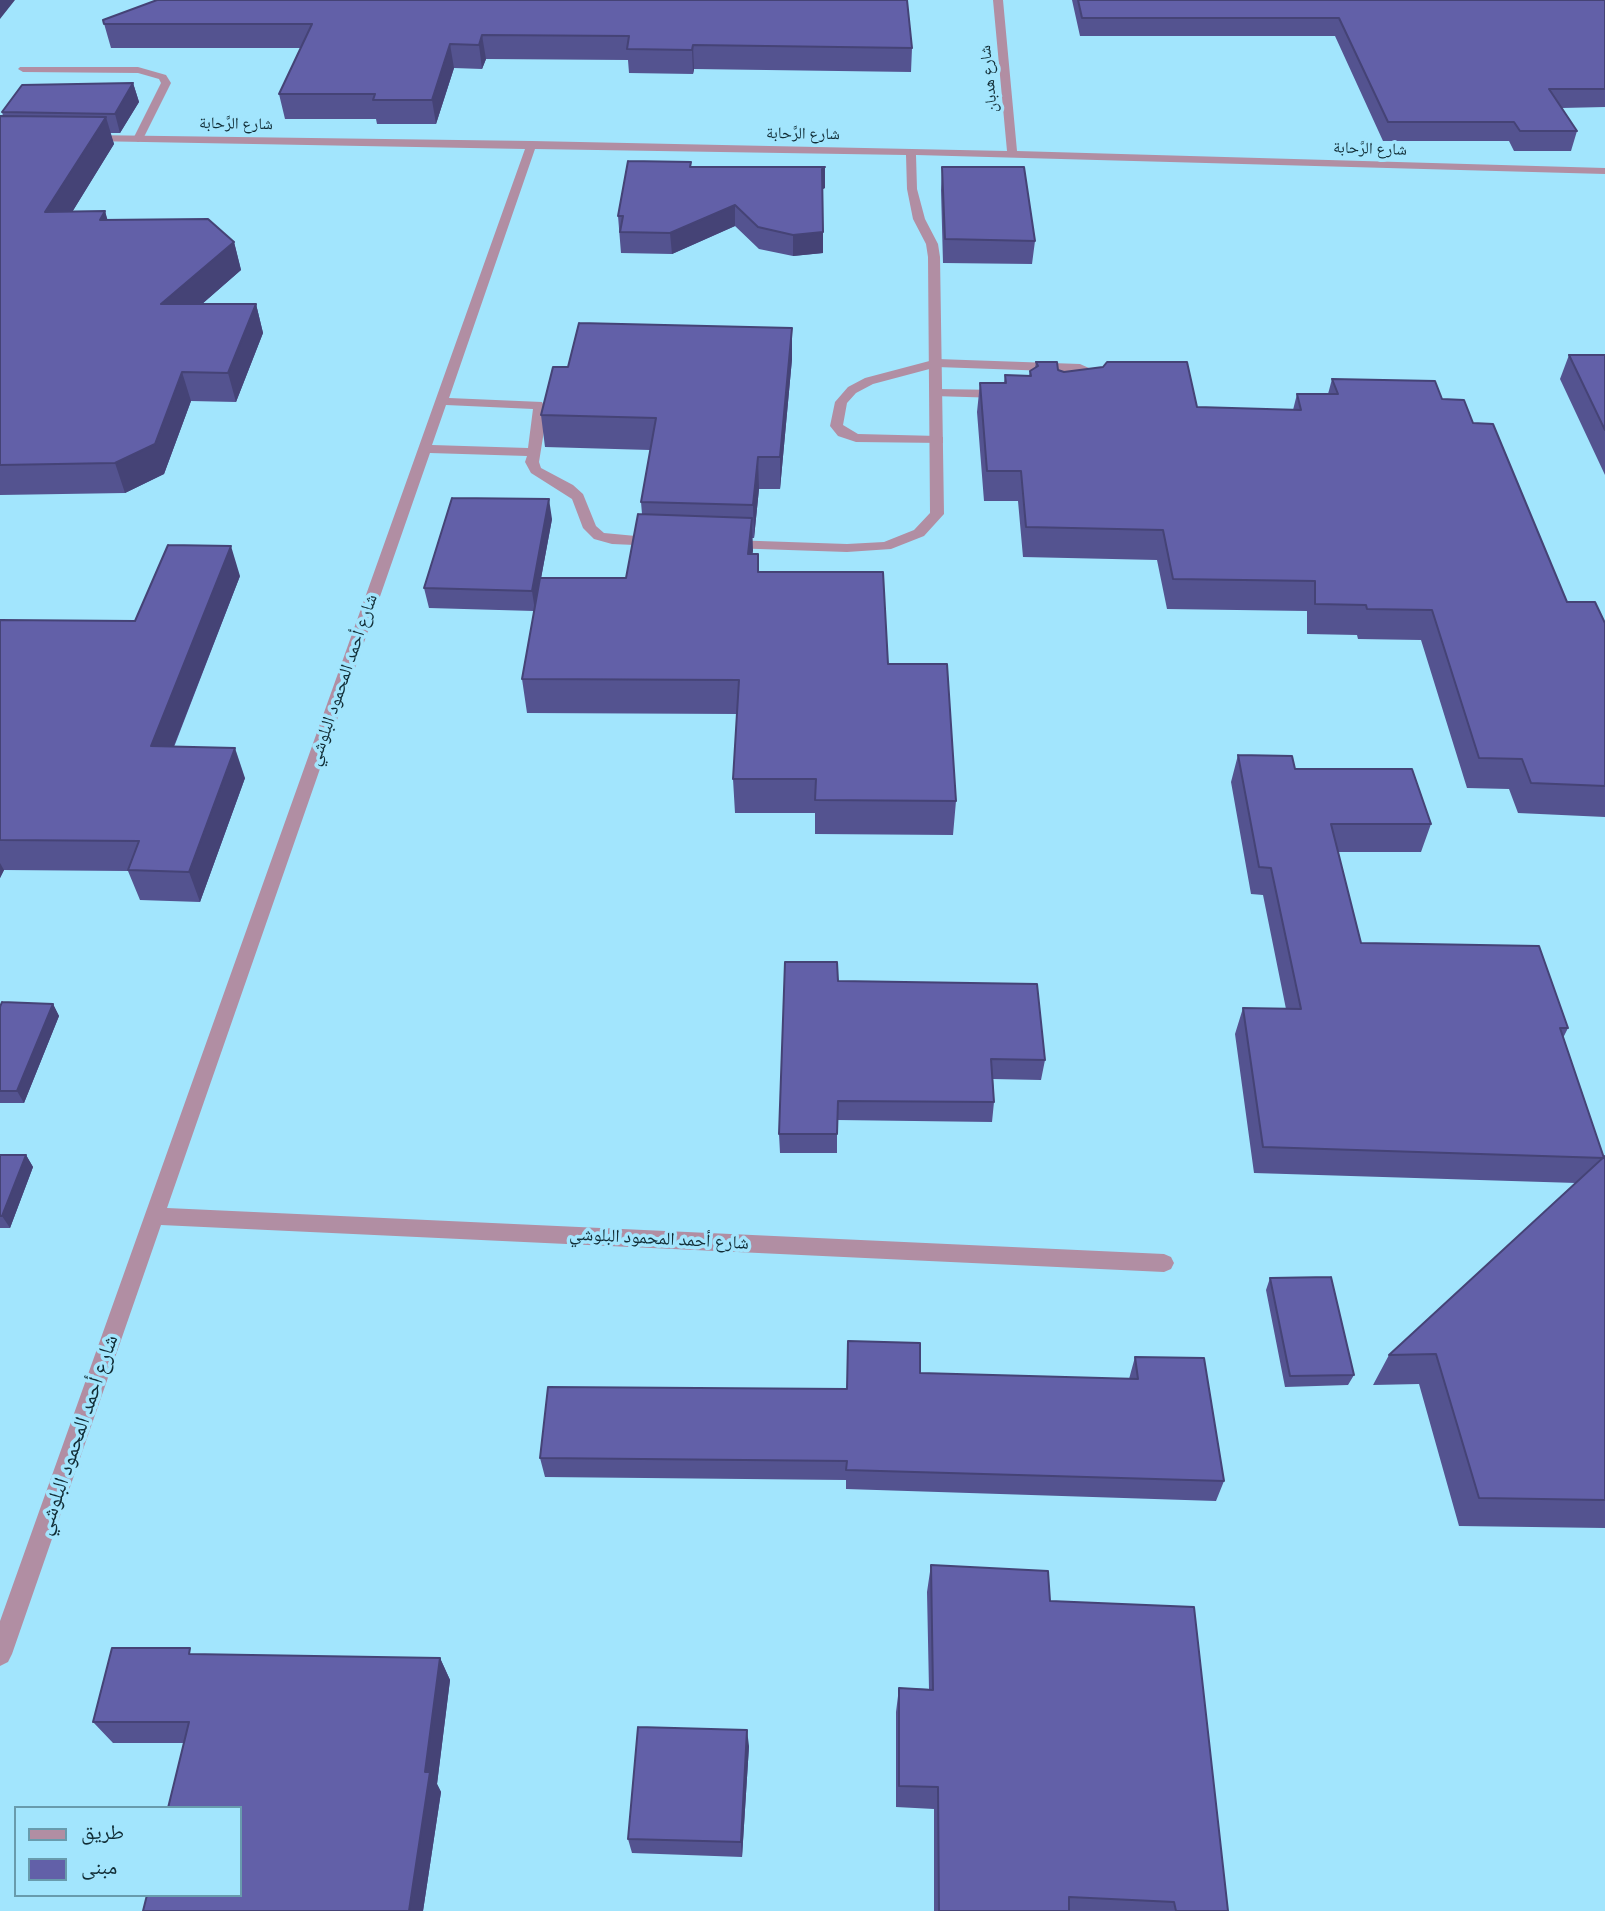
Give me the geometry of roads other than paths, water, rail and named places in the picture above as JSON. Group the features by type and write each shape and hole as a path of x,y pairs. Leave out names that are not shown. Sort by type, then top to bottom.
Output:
{"street":[{"name":"شارع هدبان","path":"998,0 1013,154"},
{"path":"23,69 138,70 163,77 166,83 138,139"},
{"name":"شارع الرَّحابة","path":"83,138 1013,154 1605,172"},
{"name":"شارع أحمد المحمود البلوشي","path":"0,1654 532,144"},
{"path":"710,544 847,548 886,546 919,533 937,514 937,363 933,250 919,219 912,189 911,152"},
{"path":"938,440 856,438 843,433 836,426 841,402 852,390 869,380 937,363 1080,368 1090,370 1100,381 1094,391"},
{"path":"937,393 1013,394"},
{"path":"442,401 538,405 541,412 532,462 536,470 568,488 578,497 590,528 599,536 612,540 670,542"},
{"path":"425,449 534,452"},
{"name":"شارع أحمد المحمود البلوشي","path":"155,1216 1164,1263"}]}
